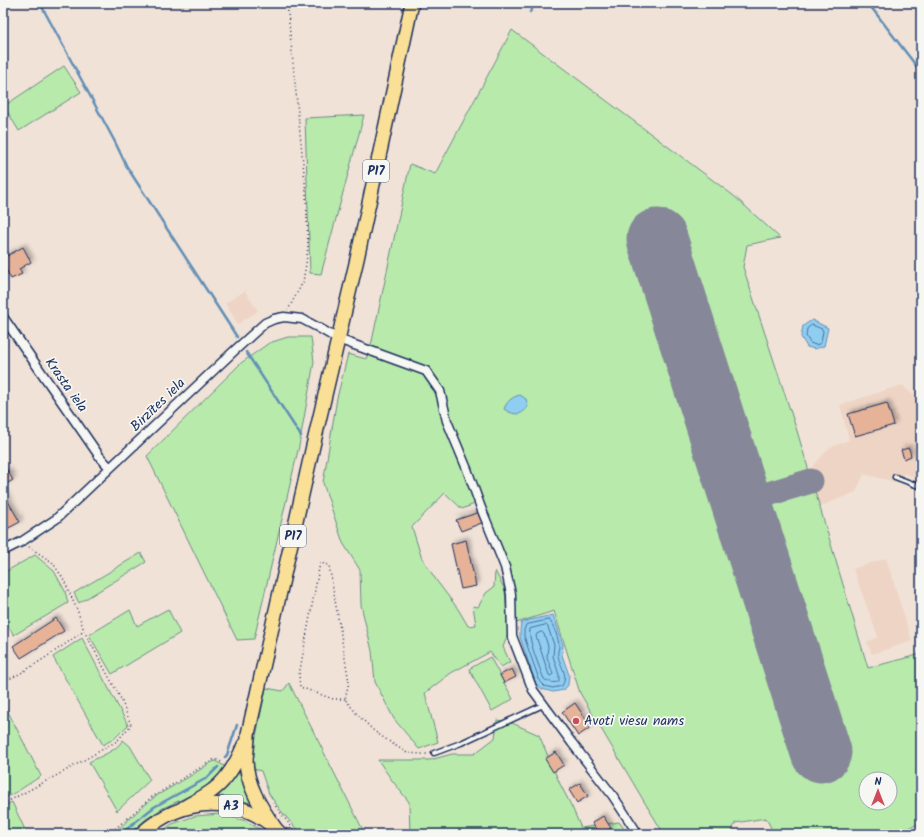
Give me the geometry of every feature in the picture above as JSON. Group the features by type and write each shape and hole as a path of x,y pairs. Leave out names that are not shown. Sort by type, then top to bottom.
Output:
{"main road":[{"name":"P17","path":"278,831 265,813 250,782 246,759 248,734 357,259 412,3"},
{"name":"P17","path":"182,809 214,790 224,779 233,768 248,734"},
{"name":"A3","path":"141,834 170,813 196,805 210,804 238,808 251,813 264,819 278,831"}],"street":[{"name":"Krasta iela","path":"3,317 100,457 110,468"},
{"name":"Birzītes iela","path":"3,551 21,542 56,519 265,323 274,319 284,317 302,319 338,339 426,371 440,391 447,421 505,567 511,594 512,636 532,690 613,796 638,834"}],"lane":[{"path":"895,477 921,487"},
{"path":"434,753 462,743 543,705"}],"path":[{"path":"284,317 303,282 308,246 306,193 287,3"},
{"path":"3,804 58,775 117,741 132,725 121,699 84,631 78,612 63,578 52,562 21,542"},
{"path":"345,700 349,682 328,565 320,563 299,675 300,687 333,699 345,700 374,731 407,753 434,753"},
{"path":"3,681 27,670 54,653 84,631"},
{"path":"109,834 152,797 215,759 223,763"},
{"path":"270,799 298,834"}],"shaded area":[{"path":"245,291 258,311 238,324 225,303"},
{"path":"902,385 921,402 921,480 904,473 899,483 864,474 856,492 819,507 808,472 829,448 849,440 840,405"},
{"path":"886,558 912,641 872,654 867,642 878,637 853,569"}],"green space":[{"path":"512,30 734,196 780,238 747,245 743,267 797,431 868,668 921,654 921,823 894,834 774,834 766,818 735,823 731,834 664,834 580,693 554,611 513,624 512,576 484,506 477,503 462,509 445,493 412,527 421,556 468,626 476,625 473,606 478,607 486,593 494,587 495,571 505,590 508,634 503,647 510,662 501,667 490,652 451,673 425,693 438,742 419,749 394,719 375,682 372,651 361,605 360,570 343,543 323,483 337,398 348,354 366,359 372,341 410,164 435,174"},
{"path":"64,66 81,92 19,131 4,106"},
{"path":"364,115 321,274 310,273 305,118"},
{"path":"288,337 311,337 314,362 299,446 254,639 237,640 147,456 241,363 269,343"},
{"path":"141,553 146,562 79,603 74,593"},
{"path":"35,555 54,571 65,591 68,603 14,635 3,618 3,573"},
{"path":"168,609 180,633 112,674 89,635 130,610 137,626"},
{"path":"82,638 128,725 115,738 103,745 53,657"},
{"path":"490,657 513,699 492,711 469,669"},
{"path":"289,683 365,834 301,834 281,811 269,794 261,771 254,769 252,756 266,688 283,691"},
{"path":"3,702 41,776 3,799"},
{"path":"497,720 512,723 539,735 581,828 619,822 628,834 410,834 409,802 378,760 430,760 452,754 474,754 495,738"},
{"path":"123,740 130,746 150,780 117,811 89,762 112,750"},
{"path":"215,761 226,767 213,783 198,792 163,808 146,819 129,834 113,834 156,796"},
{"path":"236,773 243,775 253,802 252,804 235,798 216,796"},
{"path":"12,802 27,834 5,834 3,831 3,807"},
{"path":"221,814 246,821 268,834 158,834 172,824 195,816"}],"water":[{"path":"812,320 828,328 824,346 815,349 807,347 801,337 803,326"},
{"path":"520,395 526,399 528,406 526,410 514,414 504,409 510,400"},
{"path":"553,615 563,645 562,655 569,675 568,685 564,690 553,692 542,689 536,684 520,637 520,630 521,623"}],"building":[{"path":"23,247 31,262 19,269 22,274 11,279 3,264 3,258"},
{"path":"887,403 894,425 855,436 848,414"},
{"path":"909,448 911,456 904,459 901,450"},
{"path":"7,470 13,480 3,486 3,472"},
{"path":"3,493 20,522 3,531"},
{"path":"480,512 484,522 461,531 456,520"},
{"path":"466,540 476,586 461,589 451,544"},
{"path":"56,618 64,631 21,658 13,646"},
{"path":"512,669 516,677 504,683 500,675"},
{"path":"575,703 591,727 578,736 562,712"},
{"path":"556,752 564,765 553,772 545,759"},
{"path":"580,783 588,796 577,803 569,790"},
{"path":"603,816 611,828 599,834 592,823"}],"waterway":[{"path":"40,3 127,167 237,337"},
{"path":"530,12 535,3"},
{"path":"868,3 921,72"},
{"path":"246,352 301,436"},
{"path":"225,757 237,725"},
{"path":"122,834 154,807 207,778 218,767"}],"taxiway":[{"path":"741,502 811,481"}],"runway":[{"path":"657,239 821,752"}],"place":[{"name":"Avoti viesu nams","path":"576,721"}]}
